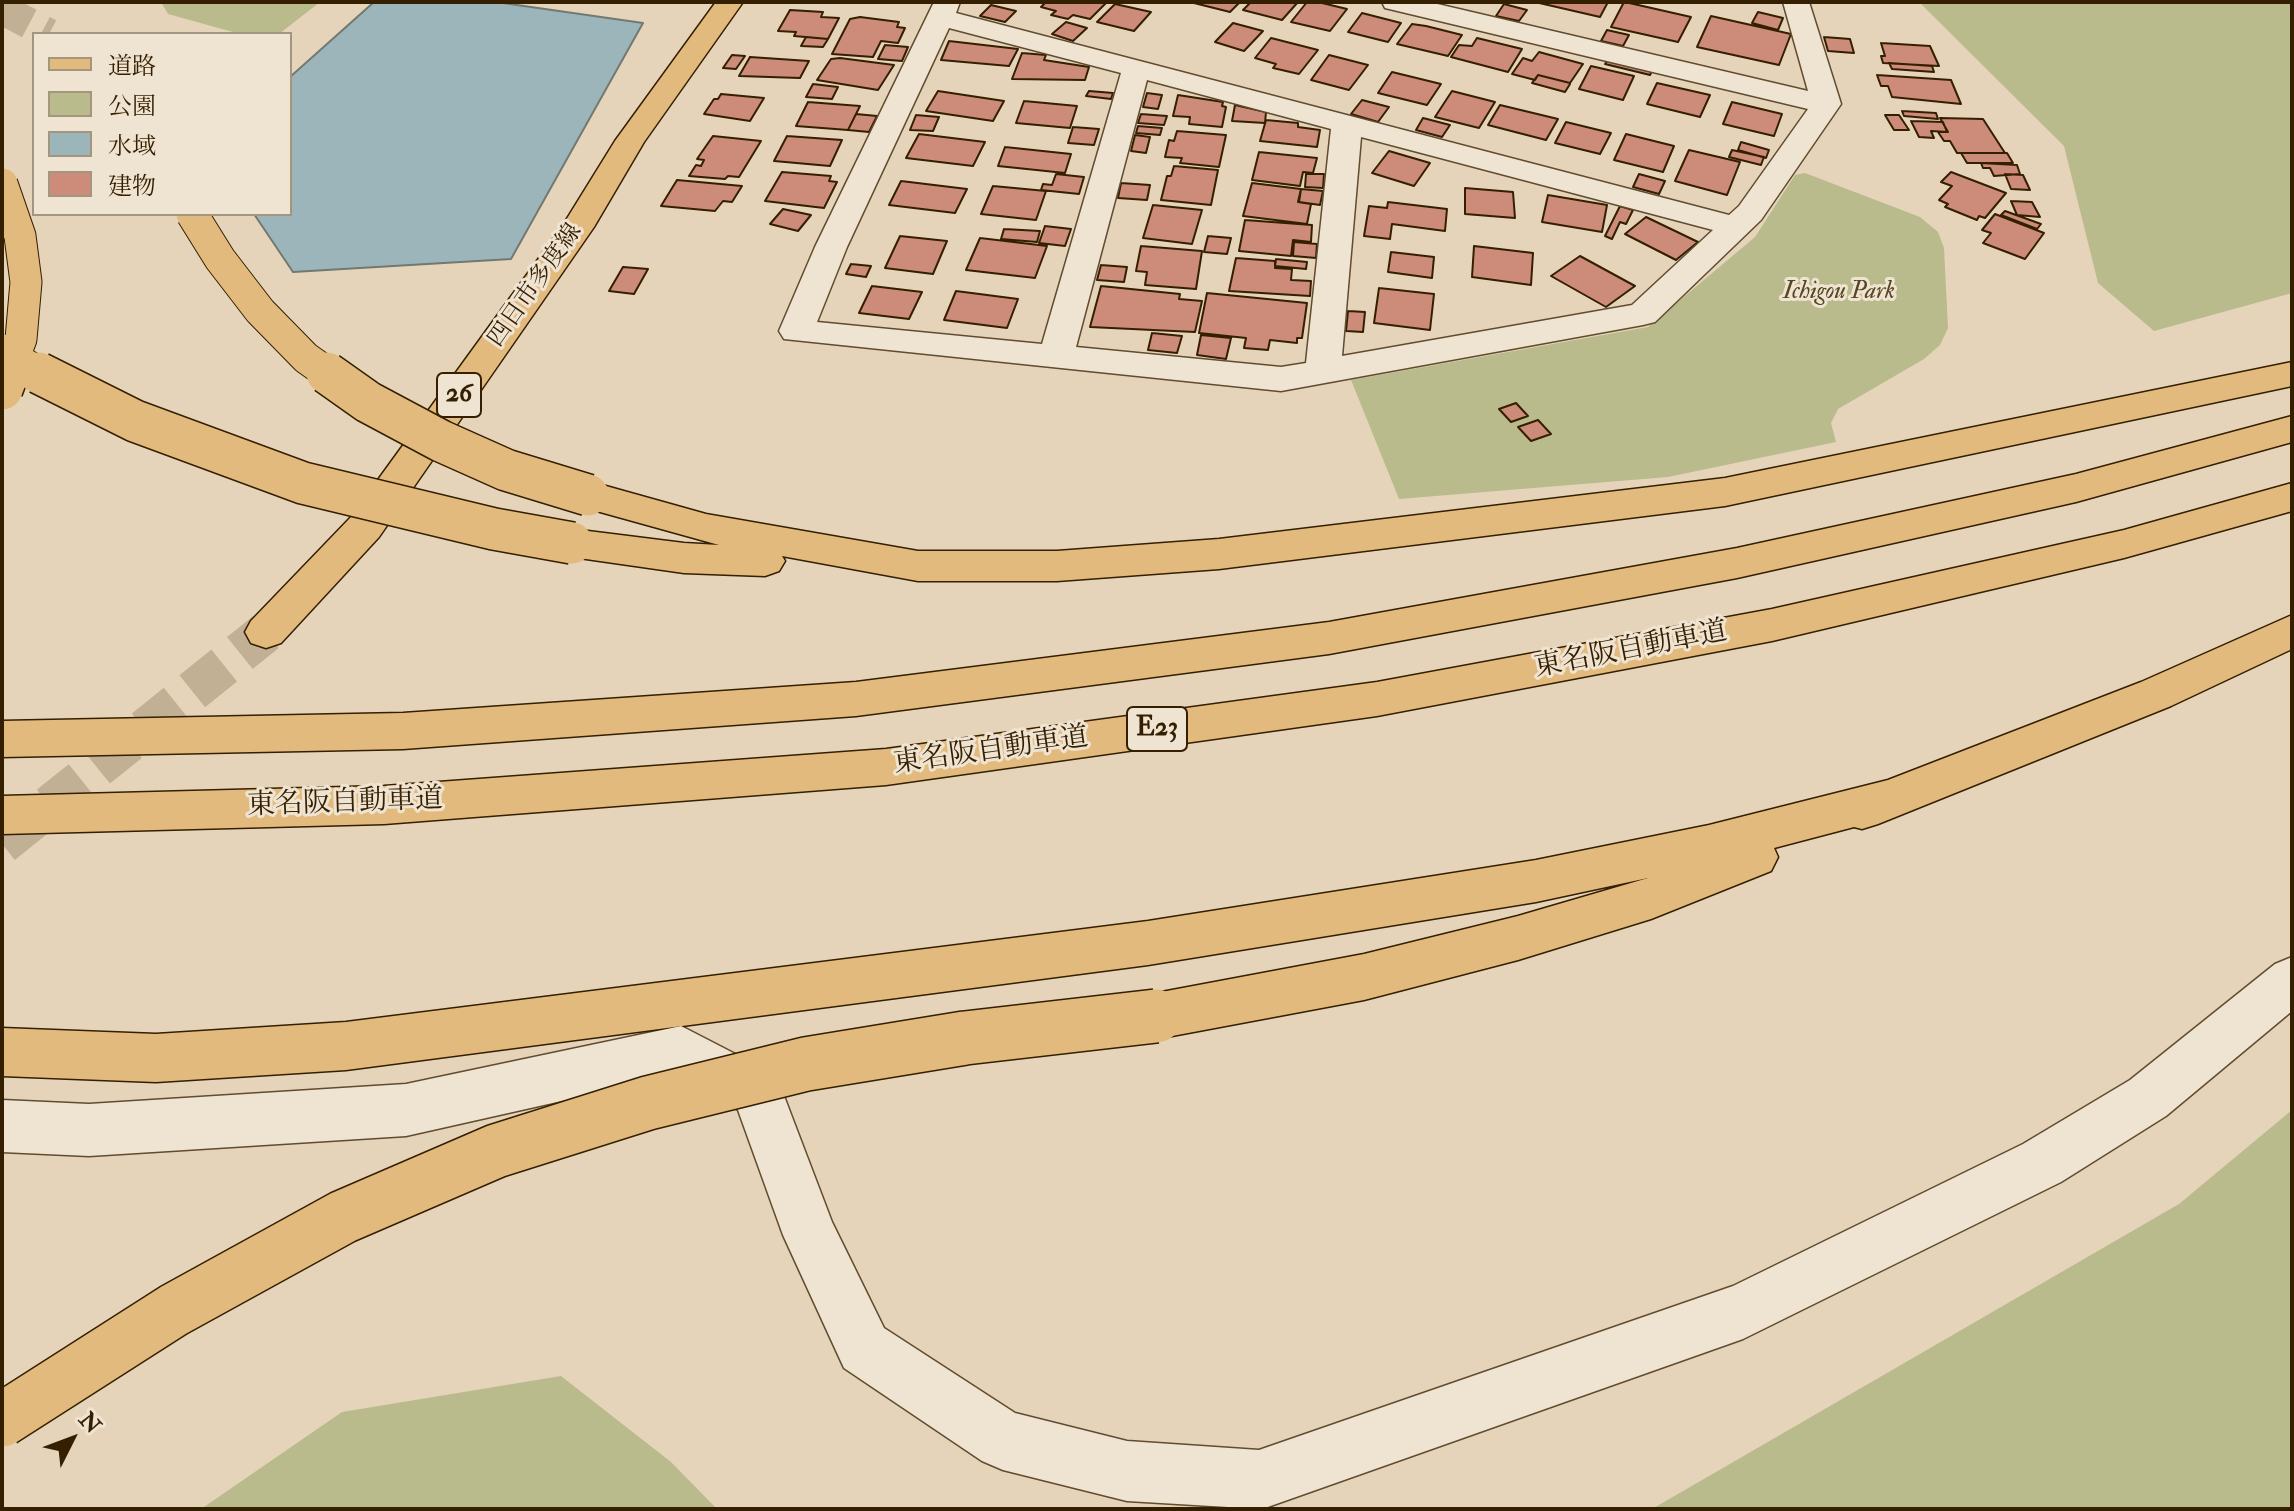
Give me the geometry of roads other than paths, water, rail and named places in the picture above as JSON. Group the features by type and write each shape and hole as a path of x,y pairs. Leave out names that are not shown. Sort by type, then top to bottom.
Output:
{"main road":[{"name":"四日市多度線","path":"266,632 365,527 578,227 630,141 730,2"},
{"path":"2,184 20,236 26,282 21,339 2,389"},
{"path":"193,216 220,259 260,311 318,366 368,402 441,441 506,470 706,528 918,566"},
{"path":"2,350 57,384 135,421 303,483 494,529 684,558 918,566 1057,566 1219,554 1619,507 1725,492 2292,374"},
{"path":"2,739 403,731 840,701 1329,638 1737,563 2076,488 2292,429"},
{"name":"東名阪自動車道","path":"2,815 384,805 886,767 1377,699 1756,628 2124,544 2292,497"},
{"path":"2,1420 174,1310 343,1217 496,1151 648,1103 806,1064 965,1038 1156,1016 1364,977 1518,938 1651,898 1779,847 1887,799 2141,700 2292,631"},
{"path":"2,1052 156,1058 346,1046 1148,943 1536,881 1709,845 1887,799"}],"street":[{"path":"1395,2 1826,104"},
{"path":"1796,2 1826,104"},
{"path":"1737,227 1136,69 944,10 831,247 796,331 1281,379 1643,314 1737,227 1826,104"},
{"path":"1056,355 1136,69"},
{"path":"1323,371 1347,123"},
{"path":"2,1126 89,1130 406,1110 681,1050 758,1093 810,1235 864,1348 1003,1440 1127,1471 1259,1480 1743,1311 2042,1163 2148,1098 2292,980"}],"water":[{"path":"374,2 496,2 643,23 511,259 293,272 255,216 292,216 292,75"}],"tunnel":[{"path":"2,9 45,32"},
{"path":"2,844 266,632"}],"park label":[{"name":"Ichigou Park","path":"1839,293"}]}
